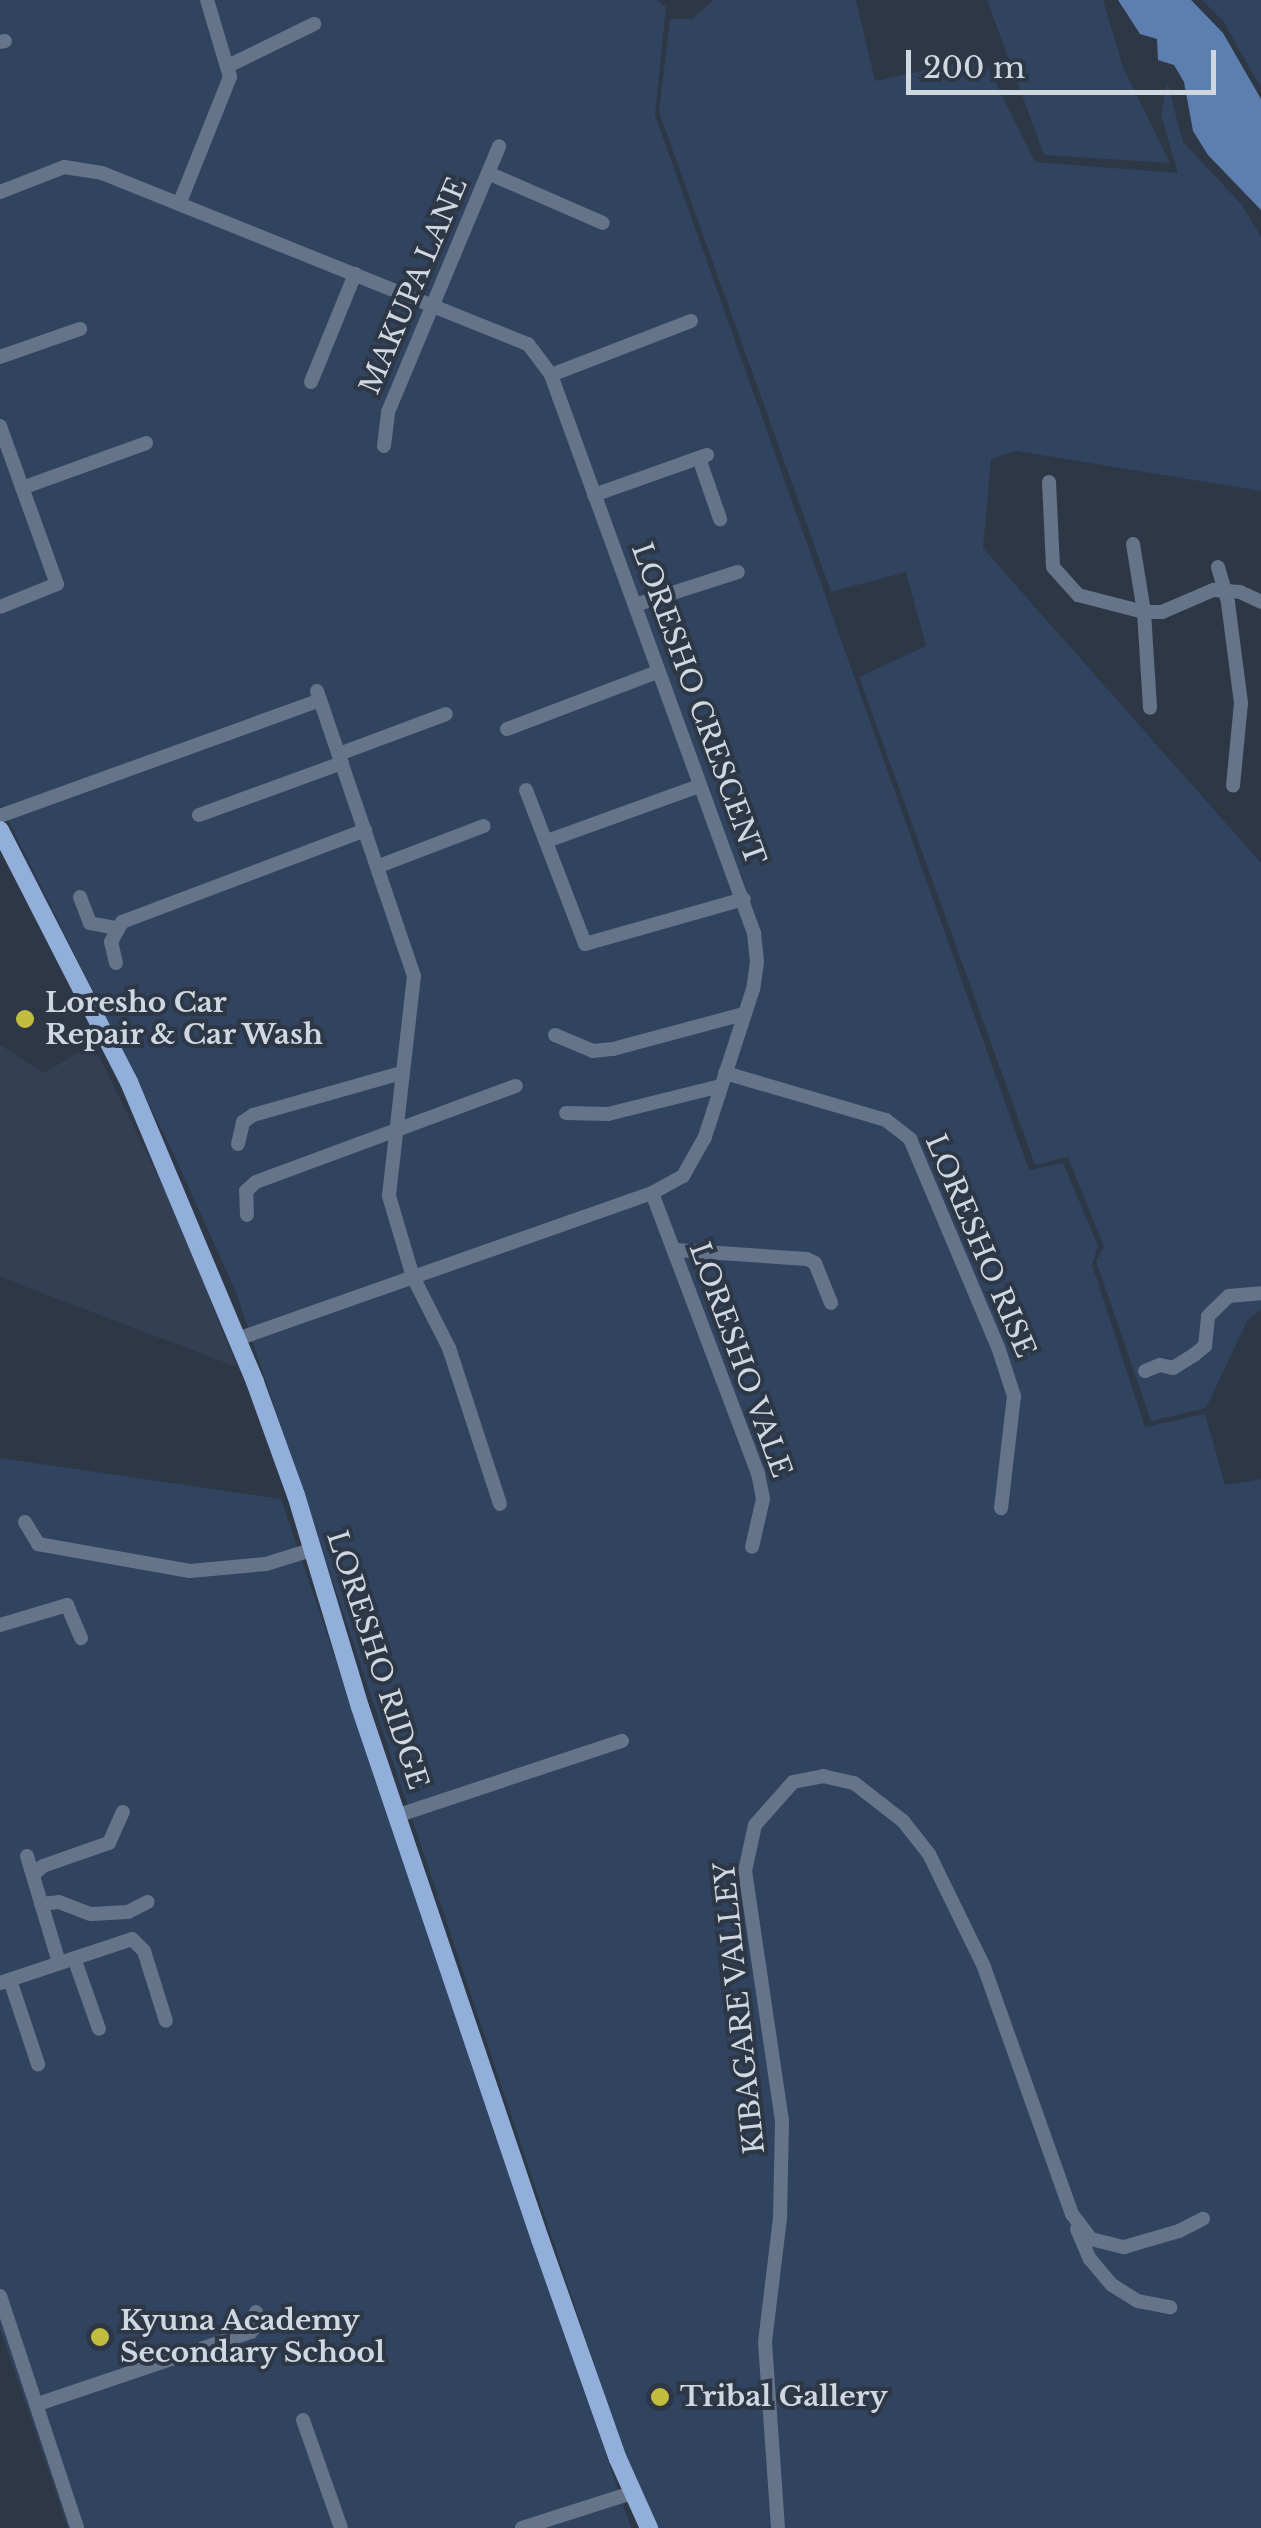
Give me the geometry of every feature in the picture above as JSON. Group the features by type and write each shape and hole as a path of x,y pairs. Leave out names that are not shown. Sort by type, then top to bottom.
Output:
{"main road":[{"name":"LORESHO RIDGE","path":"0,830 130,1082 238,1339 296,1495 540,2239 632,2493 650,2528"}],"street":[{"path":"180,202 228,85 228,66 207,0"},
{"path":"228,66 314,24"},
{"name":"MAKUPA LANE","path":"384,446 388,412 499,146"},
{"name":"LORESHO CRESCENT","path":"0,192 64,167 120,178 521,340 542,359 744,899 757,962 723,1080 692,1164 683,1176 652,1193 238,1339"},
{"path":"488,173 603,223"},
{"path":"310,382 355,274"},
{"path":"551,375 691,321"},
{"path":"0,357 80,328"},
{"path":"0,426 57,584 0,607"},
{"path":"22,488 146,443"},
{"path":"594,495 703,456 720,519"},
{"path":"0,478 16,472"},
{"path":"1049,482 1053,567 1060,580 1078,595 1144,612 1162,612 1205,591 1240,592 1261,602"},
{"path":"1133,544 1144,612 1150,708"},
{"path":"1218,567 1226,592 1240,703 1233,786"},
{"path":"634,605 738,572"},
{"path":"507,729 657,672"},
{"path":"0,816 319,696 414,976 401,1073 398,1132 387,1183 413,1277 450,1348 500,1504"},
{"path":"199,815 446,714"},
{"path":"547,841 699,786"},
{"path":"526,790 585,944 744,899"},
{"path":"379,866 484,826"},
{"path":"80,896 90,923 116,928 160,907 365,830"},
{"path":"116,928 111,942 116,963"},
{"path":"554,1035 592,1051 613,1049 744,1014"},
{"path":"238,1144 243,1122 253,1115 401,1073"},
{"path":"566,1113 608,1114 723,1080"},
{"name":"LORESHO RISE","path":"723,1080 886,1120 910,1140 998,1347 1014,1396 1001,1508"},
{"path":"248,1216 246,1191 256,1182 516,1086"},
{"name":"LORESHO VALE","path":"652,1193 762,1489 752,1547"},
{"path":"675,1250 807,1259 815,1263 831,1303"},
{"path":"1145,1371 1160,1365 1173,1368 1205,1346 1208,1316 1229,1296 1261,1292"},
{"path":"24,1522 38,1544 190,1571 266,1564 311,1550"},
{"path":"0,1625 69,1606 81,1638"},
{"path":"399,1816 622,1741"},
{"name":"KIBAGARE VALLEY","path":"778,2528 764,2342 780,2218 782,2121 746,1871 754,1826 793,1782 823,1776 854,1783 903,1821 935,1863 984,1967 1090,2259 1112,2285 1138,2301 1170,2307"},
{"path":"33,1876 43,1866 108,1843 122,1812"},
{"path":"27,1856 41,1904 98,2029"},
{"path":"41,1904 60,1902 91,1914 128,1912 148,1902"},
{"path":"38,2064 5,1981 128,1939 136,1941 166,2021"},
{"path":"1072,2214 1090,2238 1116,2246 1146,2242 1203,2219"},
{"path":"0,2296 77,2528"},
{"path":"38,2404 251,2332 257,2323 256,2312"},
{"path":"303,2420 341,2528"},
{"path":"522,2528 632,2493"}],"shaded area":[{"path":"0,0 657,0 666,7 655,115 1029,1170 1063,1163 1098,1246 1092,1265 1145,1427 1205,1414 1225,1485 1261,1479 1261,2528 649,2528 236,1292 170,1146 0,804"},
{"path":"714,0 856,0 875,81 983,57 1035,162 1178,173 1161,115 1167,82 1183,142 1242,205 1261,237 1261,491 1016,451 991,459 983,548 1261,863 1261,1309 1247,1321 1206,1408 1151,1421 1096,1261 1104,1247 1068,1157 1035,1165 859,677 926,646 906,572 831,592 659,112 670,19 692,19"},
{"path":"987,0 1103,0 1123,67 1170,163 1044,155"},
{"path":"1118,0 1191,0 1223,33 1261,99 1261,210 1208,155 1193,131 1184,82 1174,65 1158,60 1157,39 1140,34"},
{"path":"1202,0 1261,0 1261,88 1223,21"},
{"path":"93,1044 173,1207 237,1367 0,1277 0,1045 44,1073"},
{"path":"0,1458 281,1499 631,2528 68,2528 0,2328"}],"place":[{"name":"Loresho Car Repair & Car Wash","path":"25,1019"},
{"name":"Kyuna Academy Secondary School","path":"100,2337"},
{"name":"Tribal Gallery","path":"660,2397"}]}
